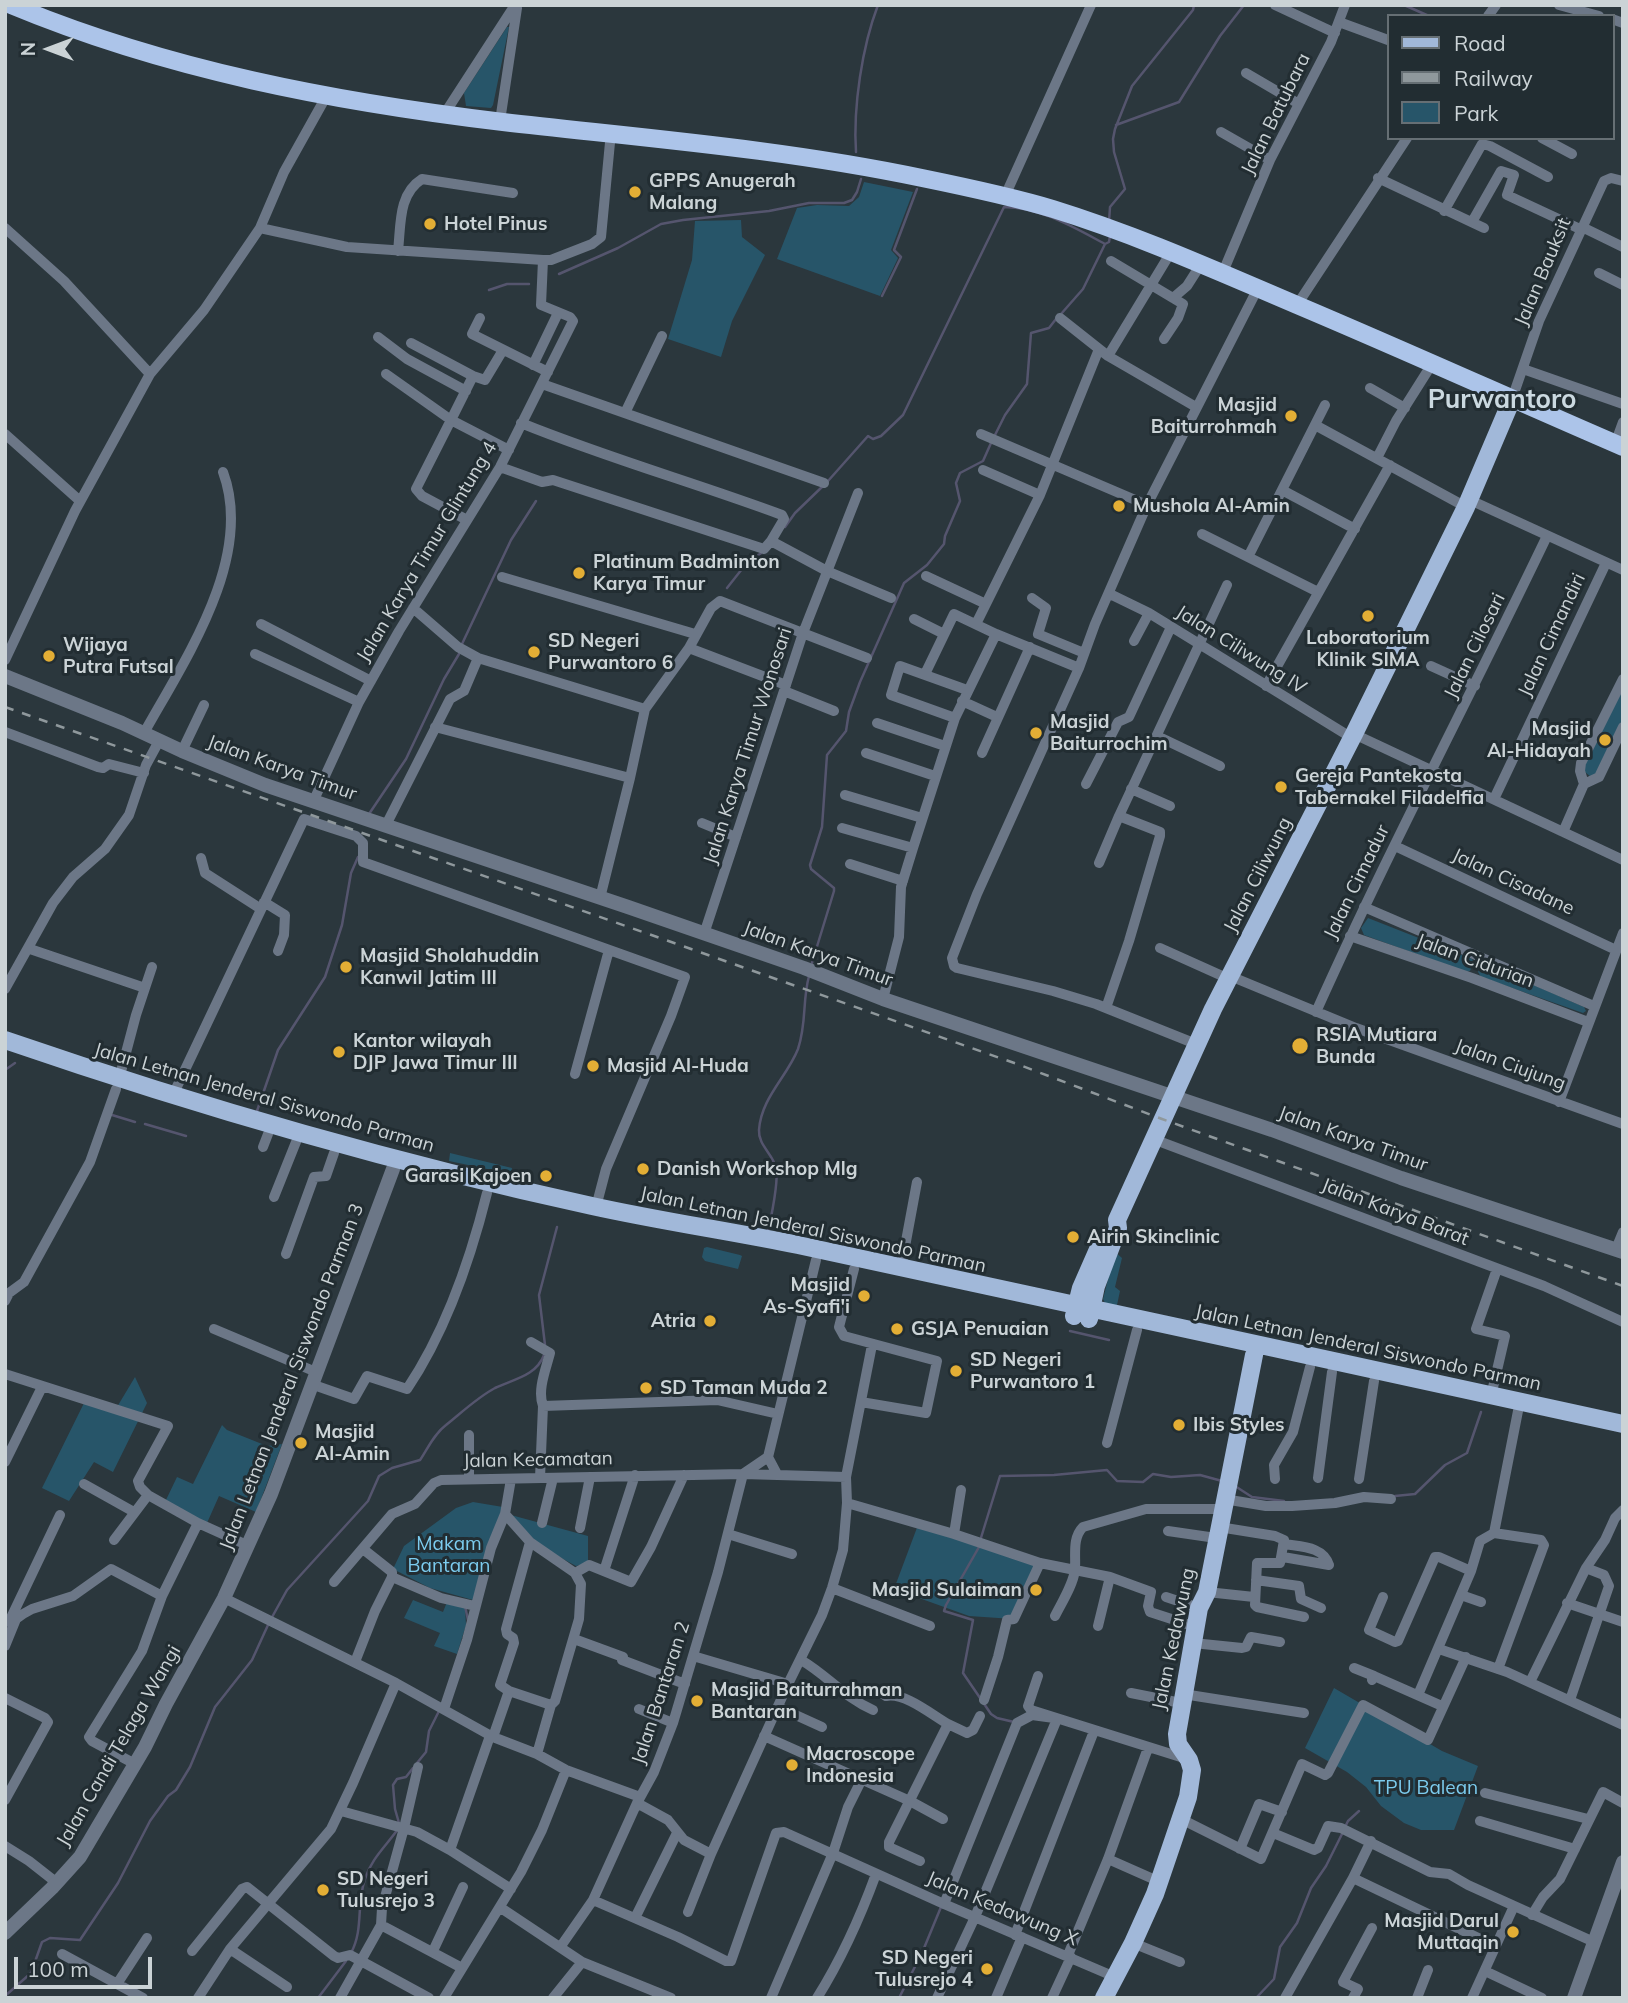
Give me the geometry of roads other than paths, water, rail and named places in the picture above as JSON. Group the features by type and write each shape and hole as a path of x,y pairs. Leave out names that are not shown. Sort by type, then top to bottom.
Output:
{"highway":[{"path":"10,5 136,51 248,80 327,95 500,121 611,132 859,165 1005,196 1100,225 1223,272 1619,445"}],"main road":[{"name":"Jalan Ciliwung","path":"1083,1312 1082,1285 1110,1223 1117,1220 1196,1044 1468,504 1512,399"},
{"name":"Jalan Letnan Jenderal Siswondo Parman","path":"5,1040 265,1140 296,1142 487,1193 692,1231 854,1269 1083,1312 1623,1424"},
{"name":"Jalan Letnan Jenderal Siswondo Parman","path":"5,1051 117,1084 173,1095 429,1168 596,1207 625,1218"},
{"name":"Jalan Letnan Jenderal Siswondo Parman","path":"692,1231 794,1244 1083,1312 1137,1330 1623,1433"},
{"name":"Jalan Kedawung","path":"1104,1998 1133,1943 1160,1882 1192,1779 1189,1760 1177,1739 1182,1699 1255,1355"}],"street":[{"path":"445,113 516,5"},
{"path":"500,121 516,5"},
{"path":"1005,196 1091,5"},
{"path":"1275,5 1337,27 1386,39"},
{"name":"Jalan Batubara","path":"1223,272 1270,160 1337,27 1345,5"},
{"path":"1559,5 1592,14"},
{"path":"1246,73 1299,104"},
{"path":"5,660 80,501 150,374 204,310 260,228 284,172 327,95"},
{"path":"260,228 347,247 551,260 592,244 601,237 611,132"},
{"path":"1221,132 1270,160"},
{"path":"1297,305 1405,140"},
{"path":"1546,140 1572,153"},
{"path":"1444,211 1482,144 1548,177"},
{"path":"1472,222 1501,171 1514,175 1507,195 1623,247"},
{"path":"1378,178 1484,228"},
{"name":"Jalan Bauksit","path":"1512,399 1539,321 1604,181 1611,178 1623,181"},
{"path":"398,251 407,194 412,186 422,179 513,193"},
{"path":"5,228 64,281 150,374"},
{"path":"976,624 1040,495 1103,352 1152,284 1171,252"},
{"path":"533,365 558,313 541,304 543,261"},
{"path":"1111,261 1183,304 1164,340"},
{"path":"1173,298 1187,286 1201,264"},
{"path":"1599,274 1623,285"},
{"path":"1196,1044 1106,1008 1053,991 957,968 953,962 977,894 1079,667 1147,505 1258,288"},
{"name":"Jalan Karya Timur Glintung 4","path":"313,802 359,702 509,450 573,321 571,317 558,313"},
{"path":"480,318 472,334 548,372"},
{"path":"1060,318 1103,352 1196,407"},
{"path":"625,413 662,336"},
{"path":"378,337 407,359 466,391"},
{"path":"411,343 485,380 503,350"},
{"path":"1377,458 1432,364"},
{"path":"1523,369 1623,404"},
{"path":"386,374 451,420 509,450"},
{"path":"467,520 422,496 416,489 473,376"},
{"path":"542,384 824,483"},
{"path":"1370,388 1405,408"},
{"path":"1248,557 1325,405"},
{"path":"1619,445 1623,422"},
{"path":"500,467 542,482 553,480 764,549 784,519 782,515 704,486 576,445 521,423"},
{"path":"1315,425 1468,504 1623,570"},
{"path":"5,434 80,501"},
{"path":"989,438 1147,505"},
{"path":"1266,686 1390,465"},
{"path":"983,471 1040,495"},
{"path":"144,733 195,641 220,580 228,551 232,513 223,472"},
{"path":"1282,490 1355,529"},
{"name":"Jalan Karya Timur Wonosari","path":"704,934 803,633 858,493"},
{"path":"1202,534 1318,592"},
{"name":"Jalan Cilosari","path":"1433,770 1547,536"},
{"path":"771,541 827,571 891,598"},
{"name":"Jalan Cimandiri","path":"1494,799 1606,562"},
{"path":"926,576 986,604"},
{"path":"502,577 695,634"},
{"path":"1099,863 1227,585"},
{"name":"Jalan Ciliwung IV","path":"1110,594 1149,613 1198,645 1353,736 1433,770 1623,860"},
{"path":"1032,598 1046,608 1038,634 1084,653"},
{"path":"600,898 645,709 689,648 711,608 720,601 867,658"},
{"path":"413,608 458,647 478,658 645,709"},
{"path":"1134,641 1149,613"},
{"path":"925,674 954,614 1079,667"},
{"path":"914,619 944,634"},
{"path":"261,624 371,681"},
{"path":"1086,784 1118,721 1127,720 1129,717 1171,627"},
{"path":"883,999 899,937 903,881 922,818 964,695 996,634"},
{"path":"982,754 1030,647"},
{"path":"689,648 834,710"},
{"path":"255,654 359,702"},
{"path":"386,825 450,699 464,691 478,658"},
{"path":"955,718 891,695 901,666 925,674 997,717"},
{"path":"1431,666 1475,686"},
{"name":"Jalan Karya Timur","path":"5,677 265,785 811,971 883,999 1173,1096 1401,1178 1619,1250"},
{"path":"1584,784 1580,771 1581,763 1623,679"},
{"path":"182,751 204,705"},
{"path":"877,723 945,746"},
{"path":"435,727 630,778"},
{"path":"1563,831 1584,784 1599,777 1623,727"},
{"path":"5,732 101,768 109,764 144,773"},
{"path":"1157,736 1220,765"},
{"path":"5,989 52,902 73,877 105,849 129,815 159,741"},
{"path":"866,753 936,776"},
{"name":"Jalan Cimadur","path":"1316,1012 1364,907 1433,770"},
{"path":"1131,789 1170,806"},
{"path":"845,795 922,818"},
{"path":"1106,1008 1160,836 1160,832 1119,816"},
{"path":"173,1095 304,818 360,840 363,862 682,974 685,981 606,1169 596,1207"},
{"path":"702,823 736,837"},
{"path":"842,828 913,848"},
{"name":"Jalan Cisadane","path":"1395,846 1616,950"},
{"path":"201,858 205,873 224,887 285,915 284,935 278,951"},
{"path":"850,864 903,881"},
{"name":"Jalan Cidurian","path":"1364,907 1594,1006"},
{"path":"1559,1102 1623,933"},
{"name":"Jalan Cidurian","path":"1350,936 1588,1021"},
{"name":"Jalan Ciujung","path":"1160,948 1316,1012 1623,1124"},
{"path":"30,949 145,988"},
{"path":"575,1074 609,950"},
{"path":"1472,978 1480,957"},
{"path":"5,1301 9,1289 24,1282 90,1162 152,967"},
{"name":"Jalan Karya Barat","path":"1153,1139 1544,1286 1623,1322"},
{"path":"274,1197 296,1142"},
{"path":"286,1254 314,1177 326,1176 334,1153"},
{"name":"Jalan Letnan Jenderal Siswondo Parman 3","path":"224,1598 271,1494 393,1169"},
{"path":"901,1268 918,1182"},
{"path":"214,1329 354,1399 366,1376 407,1389 426,1360 448,1313 487,1193"},
{"path":"1619,1250 1623,1232"},
{"path":"776,1474 768,1457 816,1260"},
{"path":"854,1269 839,1327 844,1336 937,1361 926,1413 861,1402"},
{"path":"1491,1395 1505,1336 1476,1329 1497,1269"},
{"path":"1107,1443 1137,1330"},
{"path":"688,1912 711,1854 788,1684 802,1660 832,1588 843,1550 846,1478 872,1345"},
{"path":"540,1346 550,1353 541,1399 540,1478"},
{"path":"1275,1479 1274,1465 1293,1432 1310,1367"},
{"path":"1318,1478 1332,1372"},
{"path":"5,1374 168,1426 138,1481 140,1487 198,1523 249,1546"},
{"path":"1359,1479 1374,1381"},
{"path":"5,1461 42,1387"},
{"path":"543,1406 717,1400 779,1414"},
{"path":"1494,1533 1518,1411"},
{"path":"469,1435 469,1479"},
{"path":"743,1474 768,1457"},
{"name":"Jalan Kecamatan","path":"334,1583 392,1514 415,1504 437,1480 743,1474 846,1478"},
{"name":"Jalan Bantaran 2","path":"561,1946 593,1900 638,1800 654,1772 673,1723 743,1474"},
{"path":"604,1571 635,1475"},
{"path":"575,1573 589,1565 631,1582 651,1547 684,1475"},
{"path":"580,1528 590,1477"},
{"path":"542,1523 553,1478"},
{"path":"442,1707 467,1640 468,1605 505,1514 511,1479"},
{"path":"84,1484 134,1512"},
{"path":"954,1534 961,1490"},
{"path":"114,1540 148,1494"},
{"path":"1055,1616 1073,1577 1074,1548 1078,1532 1083,1527 1146,1508 1292,1506 1335,1503 1364,1497 1391,1499"},
{"path":"847,1503 954,1534 1040,1563 1075,1568 1149,1590 1149,1610 1153,1614 1195,1635 1242,1648 1246,1647 1251,1637 1280,1642"},
{"path":"1168,1531 1185,1539 1223,1507"},
{"path":"1223,1507 1284,1540 1280,1564 1258,1562 1254,1597 1257,1607 1304,1617"},
{"path":"1530,1682 1567,1603 1605,1540 1615,1518 1623,1510"},
{"path":"505,1514 530,1542 575,1573 581,1584 582,1606 574,1639 537,1754"},
{"path":"5,1646 9,1623 60,1515"},
{"path":"135,1764 89,1737 142,1651 162,1596 198,1523"},
{"path":"1418,1695 1471,1571 1480,1541 1494,1533 1534,1538 1545,1545 1498,1669"},
{"path":"728,1534 792,1554"},
{"path":"530,1542 506,1629 514,1643 500,1685 551,1705"},
{"path":"1283,1557 1329,1565 1326,1557 1319,1551 1284,1544"},
{"path":"355,1662 392,1577 392,1572 363,1549"},
{"path":"1383,1597 1369,1630 1395,1642 1398,1641 1436,1556 1471,1571"},
{"path":"984,1700 1007,1620 1014,1619 1040,1563"},
{"path":"1570,1700 1609,1586 1600,1573 1586,1568"},
{"path":"9,1623 32,1609 73,1596 111,1569 162,1596"},
{"path":"392,1577 440,1598 468,1605"},
{"path":"1098,1626 1110,1577"},
{"path":"1256,1580 1299,1586 1301,1599 1321,1608"},
{"path":"832,1588 930,1626"},
{"path":"1461,1595 1481,1602"},
{"path":"1166,1597 1203,1600 1254,1597"},
{"path":"224,1598 396,1683 492,1736 638,1800 668,1820 684,1840 711,1854"},
{"name":"Jalan Candi Telaga Wangi","path":"5,1933 80,1857 135,1764 224,1598"},
{"path":"1567,1603 1623,1622"},
{"path":"574,1639 685,1684"},
{"path":"1439,1649 1530,1682 1623,1724"},
{"path":"693,1656 788,1684"},
{"path":"1181,1819 1261,1859 1303,1764 1325,1775 1328,1773 1363,1705 1427,1740 1466,1657"},
{"path":"802,1660 843,1692 873,1710"},
{"path":"1354,1668 1442,1706"},
{"path":"1038,1676 1028,1706 1031,1710 1189,1760"},
{"path":"202,1996 230,1949 318,1846 341,1811 396,1683"},
{"path":"450,1850 509,1690"},
{"path":"877,1690 886,1696 906,1700 967,1733 973,1730 980,1716"},
{"path":"1131,1693 1304,1713"},
{"path":"5,1698 48,1722 5,1800"},
{"path":"778,1707 822,1727"},
{"path":"639,1709 673,1723"},
{"path":"944,1905 1017,1723 1032,1715 1055,1718"},
{"path":"937,1998 975,1917 1055,1718"},
{"path":"920,1861 889,1847 889,1842 948,1724"},
{"path":"996,1998 1094,1731"},
{"path":"764,1736 910,1801 943,1819"},
{"path":"1052,1998 1108,1859 1148,1748"},
{"path":"342,1997 381,1925 382,1908 400,1827 418,1767"},
{"path":"444,1998 501,1908 542,1829 566,1770"},
{"path":"771,1998 833,1853 848,1807 862,1779"},
{"path":"1532,1915 1543,1897 1560,1879 1603,1792 1623,1803"},
{"path":"1485,1793 1588,1819"},
{"path":"1240,1849 1259,1804 1282,1812"},
{"path":"341,1811 400,1827 450,1850 511,1889"},
{"path":"1479,1821 1575,1849"},
{"path":"1273,1833 1314,1850 1318,1848 1326,1828 1332,1825 1371,1841 1430,1872 1449,1874 1594,1942"},
{"name":"Jalan Kedawung X","path":"635,1918 731,1961 776,1833 783,1832 944,1905 1115,1977"},
{"path":"593,1900 635,1918 677,1833"},
{"path":"1285,1998 1371,1841"},
{"path":"5,1846 57,1883"},
{"path":"1108,1859 1160,1882"},
{"path":"1574,1998 1621,1871"},
{"path":"817,1998 837,1966 858,1923 876,1874"},
{"path":"1353,1878 1495,1946"},
{"path":"433,1951 463,1887"},
{"path":"192,1951 244,1888 250,1889 334,1956 338,1958 350,1955 429,1998"},
{"path":"1472,1998 1514,1906"},
{"path":"501,1908 582,1962 645,1994 671,1998"},
{"path":"381,1925 462,1968"},
{"path":"1353,1998 1357,1989 1343,1982 1372,1928"},
{"path":"117,1984 147,1938"},
{"path":"1133,1943 1180,1962"},
{"path":"230,1949 287,1987"},
{"path":"62,1954 143,1998"},
{"path":"553,1998 582,1962"},
{"path":"1417,1998 1428,1970"},
{"path":"1485,1971 1542,1998"}],"waterway":[{"path":"856,152 860,77 867,39 878,5"},
{"path":"1109,222 1110,207 1125,189 1114,152 1115,129 1132,86 1193,10 1194,5"},
{"path":"1116,125 1179,102 1220,36 1244,5"},
{"path":"1404,5 1424,14"},
{"path":"559,274 618,248 661,224 769,211 809,203 844,203 852,200 861,179"},
{"path":"882,296 901,257 894,250 917,189"},
{"path":"828,481 868,436 873,439 881,436 903,415 1004,207 1044,214 1105,244"},
{"path":"1061,314 1083,289 1110,236"},
{"path":"489,290 507,284 529,284"},
{"path":"994,437 1005,415 1027,384 1031,333 1049,328 1056,319"},
{"path":"811,966 834,891 810,865 822,827 827,755 846,731 849,712 860,682 904,583 927,565 944,544 960,501 956,483 960,473 983,461 991,443"},
{"path":"785,527 795,513 823,486"},
{"path":"462,644 511,540 536,501"},
{"path":"727,588 742,569 761,553"},
{"path":"369,814 406,759 444,679 459,654"},
{"path":"257,1111 278,1050 325,977 342,925 351,873 358,857"},
{"path":"768,1232 777,1174 759,1130 764,1108 798,1049 803,1030 809,976"},
{"path":"5,1070 15,1063"},
{"path":"112,1115 135,1122"},
{"path":"145,1124 186,1136"},
{"path":"545,1345 539,1295 557,1227"},
{"path":"1070,1331 1109,1340"},
{"path":"271,1619 287,1590 368,1501 379,1476 392,1468 420,1460 446,1425 476,1400 536,1368 544,1355"},
{"path":"1395,1496 1415,1494 1445,1465 1467,1453 1481,1412"},
{"path":"980,1541 1000,1476 1107,1470 1117,1481 1143,1482 1153,1474 1171,1477 1200,1475 1222,1481"},
{"path":"1235,1486 1252,1497 1284,1501"},
{"path":"979,1547 944,1611 973,1620 963,1673 991,1714 1014,1722"},
{"path":"465,1606 468,1620"},
{"path":"5,1996 31,1973 42,1942 50,1938 80,1940 118,1883 150,1821 168,1796 176,1790 190,1767 215,1707 252,1660 268,1625"},
{"path":"417,1763 426,1752 429,1731 440,1709"},
{"path":"399,1823 393,1785 397,1779 406,1777 413,1768"},
{"path":"1345,1827 1359,1811"},
{"path":"351,1953 357,1935 362,1888 368,1872 398,1829"},
{"path":"1256,1998 1274,1979 1280,1947 1297,1923 1311,1888 1342,1834"},
{"path":"899,1998 941,1907"},
{"path":"318,1998 346,1961"}],"railway":[{"path":"5,707 1017,1064 1623,1286"}],"place":[{"name":"GPPS Anugerah Malang","path":"635,192"},
{"name":"Hotel Pinus","path":"430,224"},
{"name":"Masjid Baiturrohmah","path":"1291,416"},
{"name":"Mushola Al-Amin","path":"1119,506"},
{"name":"Platinum Badminton Karya Timur","path":"579,573"},
{"name":"Laboratorium Klinik SIMA","path":"1368,616"},
{"name":"SD Negeri Purwantoro 6","path":"534,652"},
{"name":"Wijaya Putra Futsal","path":"49,656"},
{"name":"Masjid Baiturrochim","path":"1036,733"},
{"name":"Masjid Al-Hidayah","path":"1605,740"},
{"name":"Gereja Pantekosta Tabernakel Filadelfia","path":"1281,787"},
{"name":"Masjid Sholahuddin Kanwil Jatim III","path":"346,967"},
{"name":"RSIA Mutiara Bunda","path":"1300,1046"},
{"name":"Kantor wilayah DJP Jawa Timur III","path":"339,1052"},
{"name":"Masjid Al-Huda","path":"593,1066"},
{"name":"Danish Workshop Mlg","path":"643,1169"},
{"name":"Garasi Kajoen","path":"546,1176"},
{"name":"Airin Skinclinic","path":"1073,1237"},
{"name":"Masjid As-Syafi'i","path":"864,1296"},
{"name":"Atria","path":"710,1321"},
{"name":"GSJA Penuaian","path":"897,1329"},
{"name":"SD Negeri Purwantoro 1","path":"956,1371"},
{"name":"SD Taman Muda 2","path":"646,1388"},
{"name":"Ibis Styles","path":"1179,1425"},
{"name":"Masjid Al-Amin","path":"301,1443"},
{"name":"Masjid Sulaiman","path":"1036,1590"},
{"name":"Masjid Baiturrahman Bantaran","path":"697,1701"},
{"name":"Macroscope Indonesia","path":"792,1765"},
{"name":"SD Negeri Tulusrejo 3","path":"323,1890"},
{"name":"Masjid Darul Muttaqin","path":"1513,1932"},
{"name":"SD Negeri Tulusrejo 4","path":"987,1969"}],"district":[{"name":"Purwantoro","path":"1502,400"}],"park label":[{"name":"Makam Bantaran","path":"449,1555"},
{"name":"TPU Balean","path":"1426,1788"}]}
